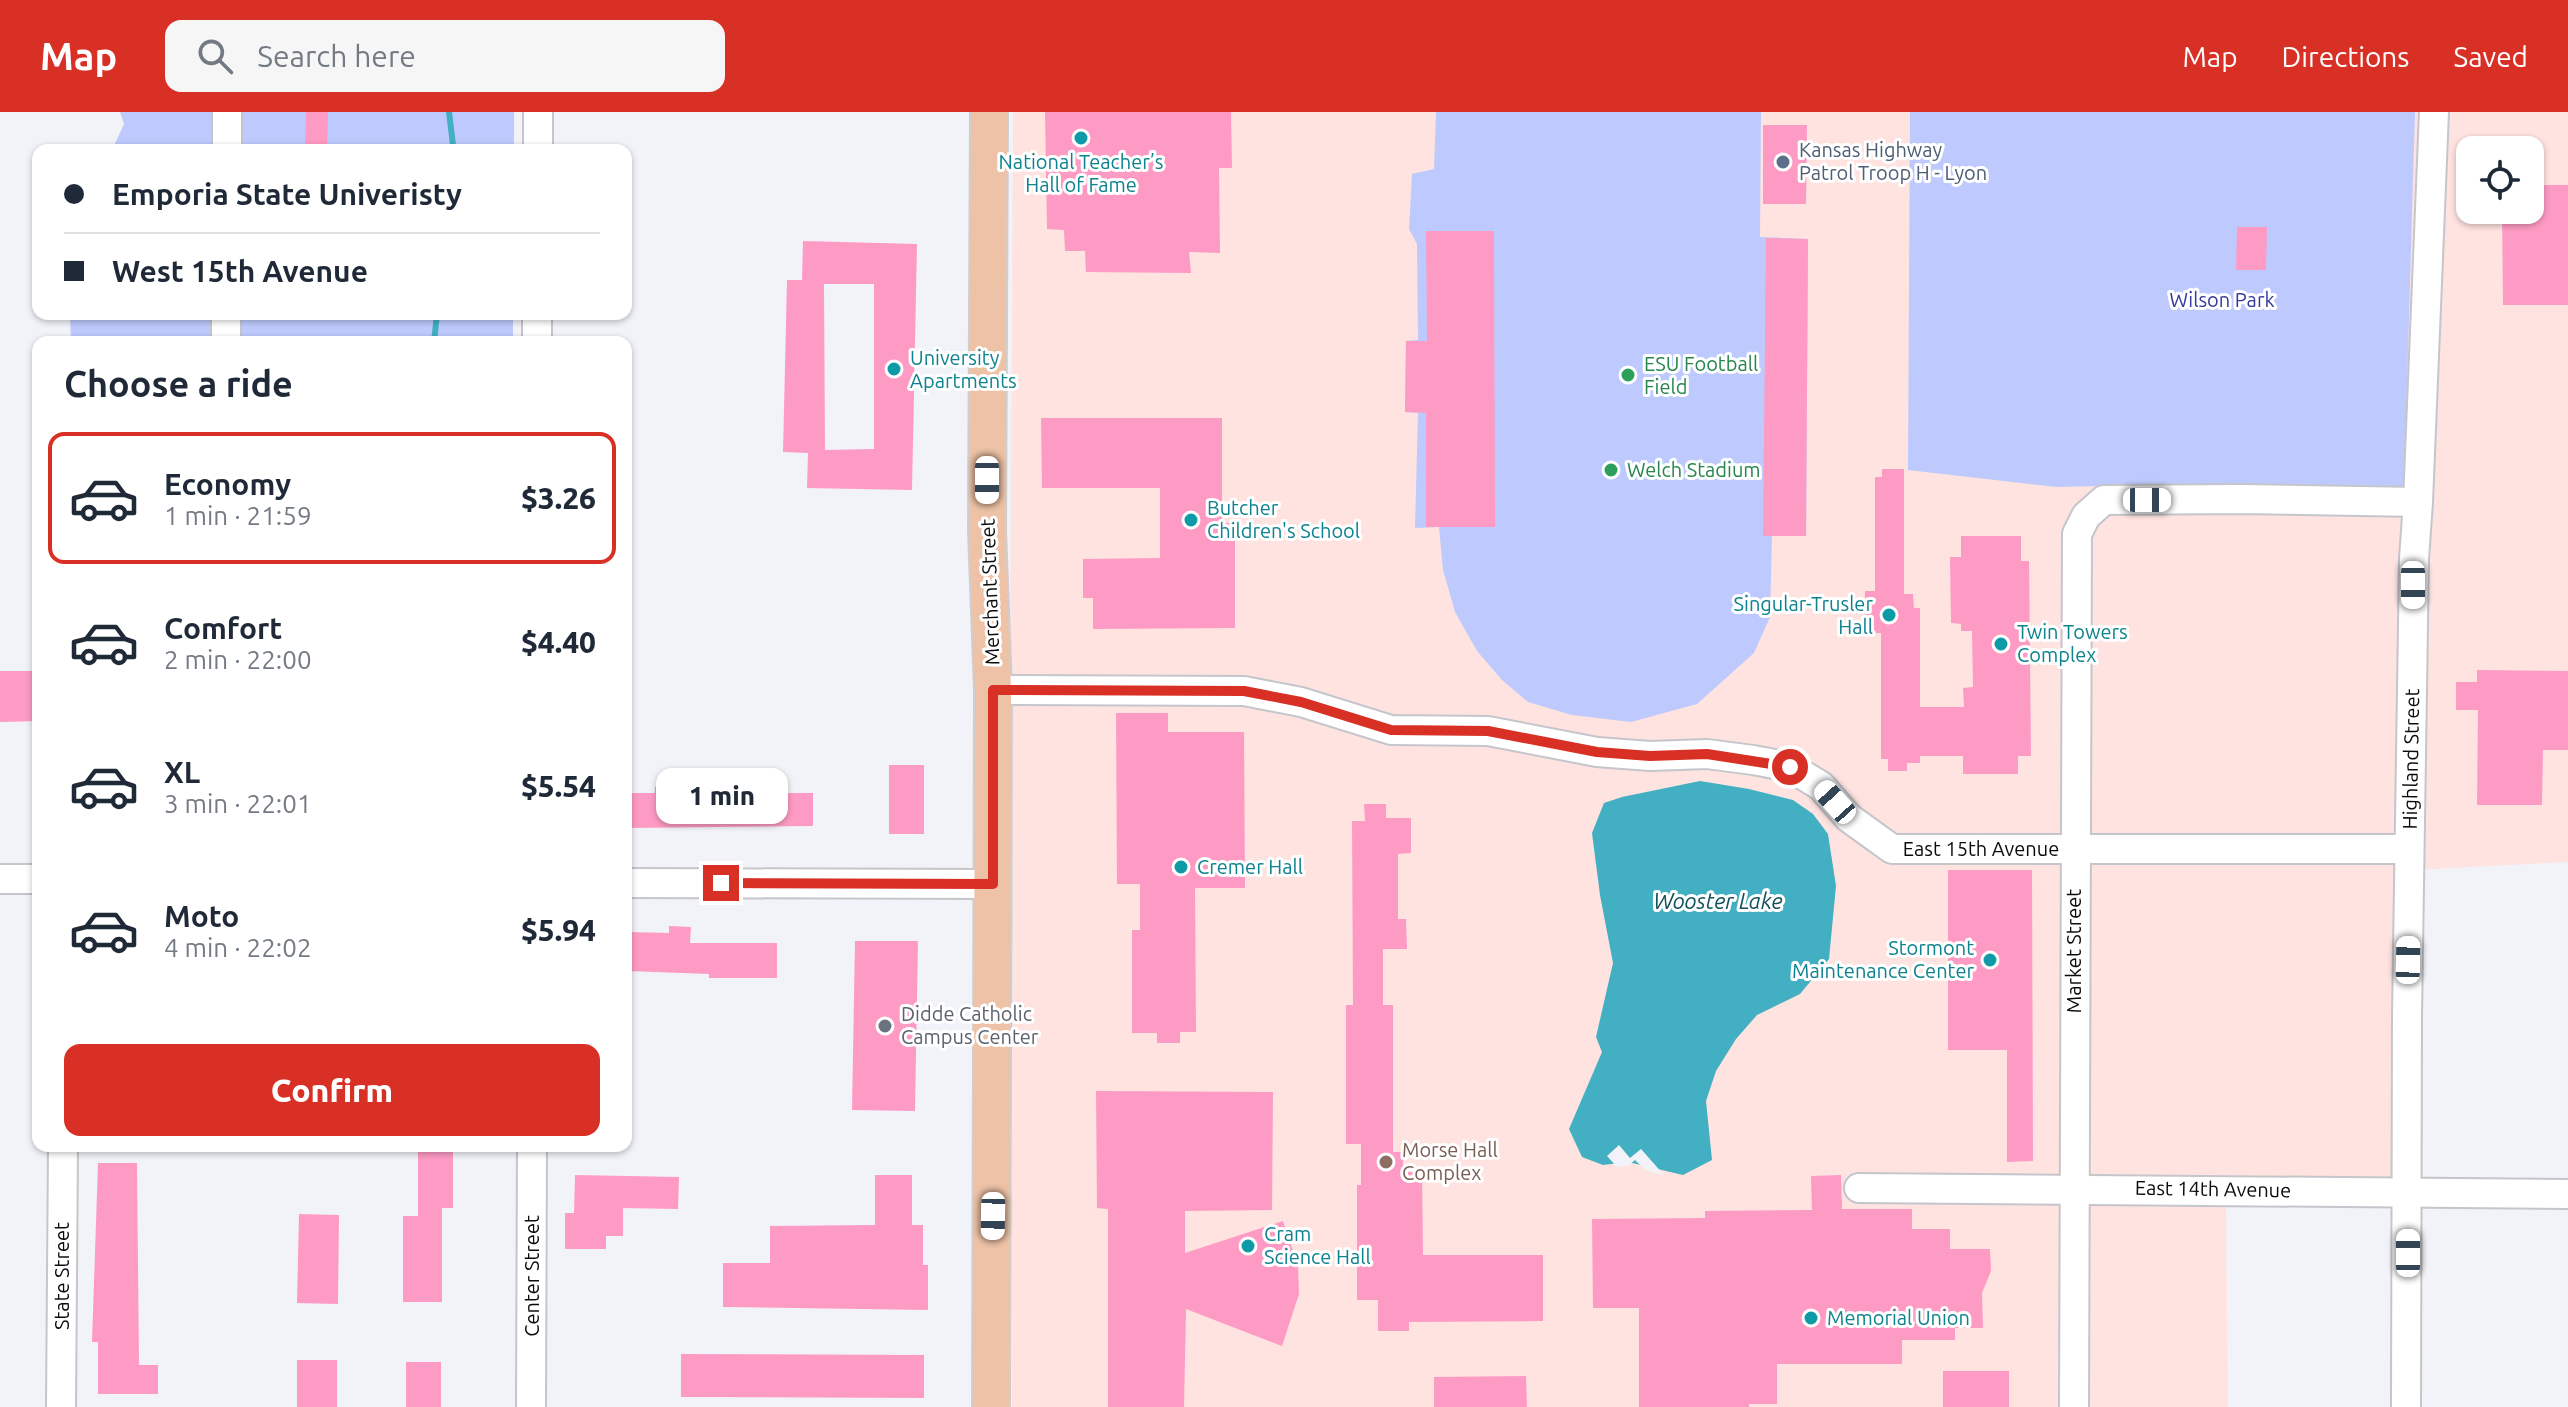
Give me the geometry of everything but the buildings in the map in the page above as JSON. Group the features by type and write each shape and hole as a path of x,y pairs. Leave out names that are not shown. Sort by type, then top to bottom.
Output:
{"main road":[{"name":"Merchant Street","path":"989,112 987,531 993,690 991,1407"}],"street":[{"path":"227,112 227,144"},
{"path":"538,112 538,144"},
{"name":"Highland Street","path":"2406,1407 2414,559 2434,112"},
{"name":"Market Street","path":"2074,1407 2073,850 2077,534 2086,516 2104,500 2418,502"},
{"name":"East 15th Avenue","path":"993,690 1244,691 1301,702 1391,730 1488,731 1597,752 1650,756 1707,754 1790,767 1821,786 1849,818 1892,849 2409,849"},
{"path":"0,879 32,879"},
{"path":"632,883 993,884"},
{"name":"State Street","path":"61,1407 63,1152"},
{"name":"Center Street","path":"531,1407 532,1152"},
{"name":"East 14th Avenue","path":"1859,1188 2568,1194"}],"shaded area":[{"path":"1013,112 2568,112 2568,862 2395,871 2395,1204 2226,1205 2228,1407 1012,1407 1010,654"}],"green space":[{"path":"120,112 514,112 514,144 115,144 124,124"},
{"name":"Welch Stadium","path":"1436,112 1761,112 1760,237 1808,239 1806,536 1772,536 1770,617 1754,653 1697,704 1631,722 1572,715 1528,702 1502,680 1477,651 1455,612 1443,570 1439,527 1415,528 1418,413 1405,412 1406,341 1418,340 1417,244 1409,229 1412,174 1434,169"},
{"name":"Wilson Park","path":"1910,112 2415,112 2404,489 2148,485 2056,487 1908,470"},
{"path":"70,320 513,320 513,336 71,336"}],"water":[{"name":"Wooster Lake","path":"1700,781 1793,800 1813,814 1828,834 1836,886 1829,959 1800,994 1757,1015 1736,1039 1716,1071 1706,1101 1712,1160 1683,1175 1628,1162 1603,1165 1582,1157 1569,1129 1602,1052 1596,1037 1613,963 1592,833 1604,803"}],"pier":[{"path":"1619,1145 1630,1158 1641,1149 1664,1175 1645,1170 1635,1160 1628,1166 1617,1167 1607,1156"}],"waterway":[{"path":"449,112 453,144"},
{"path":"435,336 436,320"}],"place":[{"name":"National Teacher’s Hall of Fame","path":"1081,138"},
{"name":"Kansas Highway Patrol Troop H - Lyon","path":"1783,162"},
{"name":"University Apartments","path":"894,369"},
{"name":"ESU Football Field","path":"1628,375"},
{"name":"Welch Stadium","path":"1611,470"},
{"name":"Butcher Children's School","path":"1191,520"},
{"name":"Singular-Trusler Hall","path":"1889,615"},
{"name":"Twin Towers Complex","path":"2001,644"},
{"name":"Cremer Hall","path":"1181,867"},
{"name":"Stormont Maintenance Center","path":"1990,960"},
{"name":"Didde Catholic Campus Center","path":"885,1026"},
{"name":"Morse Hall Complex","path":"1386,1162"},
{"name":"Cram Science Hall","path":"1248,1246"},
{"name":"Memorial Union","path":"1811,1318"}],"route":[{"path":"721,883 993,884 993,690 1244,691 1301,702 1391,730 1488,731 1597,752 1650,756 1707,754 1790,767"}]}
